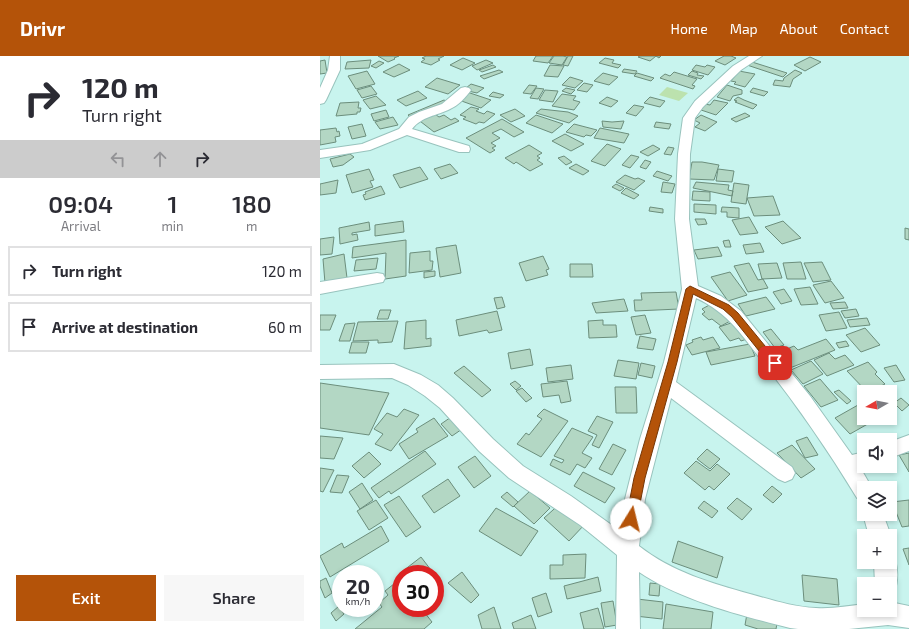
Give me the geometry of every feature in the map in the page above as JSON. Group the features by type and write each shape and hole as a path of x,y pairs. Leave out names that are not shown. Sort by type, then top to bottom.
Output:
{"street":[{"path":"320,100 334,70 335,56"},
{"path":"628,629 628,551 632,512 639,478 666,385 690,289 682,219 684,154 688,118 699,104 737,68 757,56"},
{"path":"406,131 405,129 408,124 415,118 447,106 465,90"},
{"path":"320,154 365,147 406,131 440,140 464,149"},
{"path":"320,288 377,278"},
{"path":"690,289 715,300 735,315 804,402 856,462 861,481"},
{"path":"320,372 394,371 405,375 436,392 500,460 517,473 551,493 602,529 650,567 681,584 782,616 809,619 857,615"},
{"path":"666,385 785,473"},
{"path":"897,447 909,443"},
{"path":"897,614 909,617"}],"green space":[{"path":"667,87 688,93 679,101 659,95"}],"building":[{"path":"378,56 399,56 388,62"},
{"path":"426,56 444,56 431,65 421,62 425,59 422,58"},
{"path":"536,56 553,56 548,63 533,61"},
{"path":"554,56 567,57 562,65 549,63"},
{"path":"568,56 573,56 568,66 563,65"},
{"path":"656,56 650,61 638,57"},
{"path":"724,56 736,58 725,65 715,61"},
{"path":"810,57 821,62 805,71 794,65"},
{"path":"463,58 475,63 462,70 450,65"},
{"path":"605,58 614,60 612,63 621,65 618,68 599,63"},
{"path":"325,60 327,73 320,74 320,61"},
{"path":"371,60 369,68 345,69 347,62"},
{"path":"486,60 493,63 477,70 472,66"},
{"path":"379,61 384,63 376,68 371,66"},
{"path":"752,62 787,73 783,77 747,65"},
{"path":"399,64 410,70 394,77 383,72"},
{"path":"493,65 496,67 482,72 479,70"},
{"path":"550,65 564,66 558,77 544,76"},
{"path":"696,65 715,67 708,75 692,70"},
{"path":"624,69 637,71 635,74 622,72"},
{"path":"499,70 503,72 484,79 480,76"},
{"path":"795,70 802,73 793,79 790,87 773,85 775,80 783,81 784,78"},
{"path":"367,71 375,84 356,89 348,76"},
{"path":"692,71 698,73 697,75 704,76 701,79 688,75"},
{"path":"739,71 755,74 745,87 734,84 736,82 731,81"},
{"path":"674,72 697,79 692,85 695,86 693,89 660,78 665,74 670,76"},
{"path":"603,73 618,77 609,85 594,81"},
{"path":"637,73 654,78 651,81 634,76"},
{"path":"570,77 583,81 575,88 562,85"},
{"path":"437,78 460,85 448,94 425,87"},
{"path":"584,83 593,85 587,92 577,90"},
{"path":"471,84 484,88 477,93 468,91 466,88"},
{"path":"529,85 537,86 531,94 523,93"},
{"path":"727,85 742,90 742,94 733,96 730,101 717,97"},
{"path":"371,86 377,94 362,98 357,90"},
{"path":"536,88 544,89 538,99 530,98"},
{"path":"566,88 575,90 571,94 562,91"},
{"path":"753,88 768,92 764,96 750,92"},
{"path":"545,90 558,91 553,102 539,100"},
{"path":"418,91 427,98 406,106 397,100"},
{"path":"467,92 491,100 481,108 456,99"},
{"path":"493,92 504,95 500,98 489,96"},
{"path":"562,94 576,96 573,100 580,102 574,110 552,106"},
{"path":"376,96 386,105 370,109 363,100"},
{"path":"607,97 618,101 611,107 599,103"},
{"path":"650,97 665,101 660,107 644,103"},
{"path":"738,97 757,105 753,109 735,102 737,101 734,100"},
{"path":"444,100 448,102 411,118 408,115"},
{"path":"714,100 728,103 716,115 701,110 705,104 710,105"},
{"path":"359,102 358,108 361,108 360,112 357,112 357,114 336,116 340,103"},
{"path":"634,105 644,107 636,116 626,113"},
{"path":"471,107 479,109 476,111 484,114 487,111 495,114 484,123 479,122 476,124 463,119 466,117 460,115"},
{"path":"515,109 525,116 511,122 500,115"},
{"path":"541,109 568,112 578,116 569,123 536,113"},
{"path":"386,110 389,117 374,121 371,114"},
{"path":"432,112 439,117 444,115 451,120 455,118 459,121 434,132 416,118"},
{"path":"745,113 750,116 736,122 731,119"},
{"path":"536,115 563,124 552,133 526,123"},
{"path":"701,115 717,122 705,131 695,127 700,123 694,120"},
{"path":"393,117 398,125 380,129 375,122"},
{"path":"502,119 524,132 514,137 501,129 492,133 500,138 491,143 496,146 492,148 495,150 490,153 466,138"},
{"path":"602,121 624,121 621,129 603,127"},
{"path":"656,122 671,124 669,129 654,127"},
{"path":"362,124 366,136 352,139 348,127"},
{"path":"574,124 597,130 591,136 586,135 584,137 566,132"},
{"path":"336,128 337,132 339,131 340,136 335,137 336,142 320,145 320,130"},
{"path":"600,128 629,134 624,143 594,138"},
{"path":"565,134 584,144 571,151 552,141"},
{"path":"607,144 621,149 605,166 591,161"},
{"path":"529,145 542,153 537,156 540,158 537,160 543,164 530,171 516,162 514,164 505,158"},
{"path":"653,145 660,149 648,156 640,152"},
{"path":"668,147 674,148 671,155 664,154"},
{"path":"350,154 354,157 343,165 333,167 330,159"},
{"path":"631,155 639,157 630,168 622,165"},
{"path":"564,156 572,162 566,165 558,158"},
{"path":"645,160 651,162 646,169 640,167"},
{"path":"692,162 719,165 714,180 689,179"},
{"path":"450,164 458,173 441,179 434,169"},
{"path":"576,164 589,171 583,175 569,168"},
{"path":"420,167 428,179 400,188 393,175"},
{"path":"369,169 374,180 370,181 373,187 352,193 346,175"},
{"path":"718,169 734,171 732,182 716,181"},
{"path":"657,171 672,176 668,181 653,176"},
{"path":"625,175 645,181 634,190 616,182"},
{"path":"338,180 336,193 320,195 320,184"},
{"path":"663,182 675,184 672,193 661,192"},
{"path":"696,182 729,185 728,190 733,191 732,196 693,188"},
{"path":"734,183 749,185 746,204 731,202"},
{"path":"616,184 624,188 620,191 612,187"},
{"path":"381,186 385,194 365,200 363,195 366,194 365,192"},
{"path":"626,188 639,195 634,199 621,193"},
{"path":"693,191 710,192 710,201 692,200"},
{"path":"773,196 780,215 754,216 747,198"},
{"path":"694,204 716,205 716,214 694,212"},
{"path":"650,207 663,209 663,213 649,211"},
{"path":"722,207 739,208 739,218 727,217 727,212 721,212"},
{"path":"749,217 758,233 740,235 732,220"},
{"path":"695,219 705,219 707,224 698,225"},
{"path":"403,221 404,232 375,236 375,225"},
{"path":"783,221 801,238 782,244 765,227"},
{"path":"369,222 370,230 352,233 352,235 357,234 358,240 340,244 339,228"},
{"path":"905,228 909,229 909,240 905,239"},
{"path":"334,237 332,254 320,255 320,239"},
{"path":"406,240 406,276 385,279 386,253 352,258 353,247"},
{"path":"729,240 731,247 725,247 723,241"},
{"path":"760,243 764,252 746,254 743,245"},
{"path":"456,245 461,273 440,277 436,248"},
{"path":"718,247 722,256 698,259 694,250"},
{"path":"430,251 430,261 433,261 432,270 409,273 410,253"},
{"path":"344,254 347,278 325,283 323,259"},
{"path":"543,256 549,269 546,270 548,275 526,281 519,263"},
{"path":"378,258 376,269 354,271 356,260"},
{"path":"801,262 806,279 787,279 783,263"},
{"path":"822,262 831,280 813,282 804,263"},
{"path":"749,263 758,280 763,279 768,288 748,292 734,266"},
{"path":"777,263 782,278 762,279 758,264"},
{"path":"570,264 592,264 593,277 570,277"},
{"path":"435,271 435,276 424,278 424,272"},
{"path":"730,272 747,295 728,301 711,277"},
{"path":"831,281 844,298 825,303 813,285"},
{"path":"810,287 818,304 801,305 794,289"},
{"path":"784,289 792,301 781,304 773,292"},
{"path":"676,292 679,309 635,311 634,300 642,300 641,293"},
{"path":"502,297 505,307 497,309 494,298"},
{"path":"766,297 775,309 746,316 738,304"},
{"path":"624,299 628,311 596,313 592,303"},
{"path":"845,302 848,308 833,309 830,303"},
{"path":"713,303 721,314 732,320 721,326 712,319 709,320 702,314 705,312 702,309"},
{"path":"856,309 859,316 845,318 841,311"},
{"path":"380,310 391,310 388,319 377,319"},
{"path":"497,311 502,330 489,333 487,330 459,336 456,320"},
{"path":"839,312 847,328 826,331 819,315"},
{"path":"320,315 336,315 330,330 320,330"},
{"path":"645,315 651,333 636,335 631,317"},
{"path":"867,318 870,325 850,327 847,320"},
{"path":"426,320 426,339 431,338 431,346 404,349 406,322"},
{"path":"603,320 603,325 616,325 617,337 589,338 588,321"},
{"path":"398,321 392,342 378,343 378,340 353,341 358,322"},
{"path":"734,322 747,339 741,341 739,338 730,341 719,327"},
{"path":"355,323 350,341 339,341 345,324"},
{"path":"865,328 880,345 861,352 846,335"},
{"path":"771,329 784,345 775,348 763,332"},
{"path":"640,336 656,339 653,350 637,348"},
{"path":"701,337 703,340 713,337 720,348 692,355 686,345 693,342 692,340"},
{"path":"826,339 835,350 790,368 777,353 794,346 798,350"},
{"path":"846,341 849,346 839,348 836,343"},
{"path":"352,342 369,342 366,353 349,353"},
{"path":"750,344 755,356 711,365 706,352"},
{"path":"530,349 533,365 511,369 508,353"},
{"path":"829,353 835,359 845,355 854,365 827,376 814,360"},
{"path":"618,360 639,363 636,379 614,376"},
{"path":"811,361 823,374 803,384 791,370"},
{"path":"868,362 877,372 875,374 885,384 860,385 847,371"},
{"path":"641,363 655,366 652,378 638,375"},
{"path":"571,365 573,379 548,382 546,368"},
{"path":"896,365 905,380 894,382 884,368"},
{"path":"464,366 491,390 482,397 454,373"},
{"path":"820,379 838,400 821,407 804,386"},
{"path":"515,381 521,386 516,390 510,384"},
{"path":"567,381 571,401 561,403 559,395 543,397 541,384"},
{"path":"320,383 389,393 369,435 320,428"},
{"path":"615,387 636,387 637,413 616,413"},
{"path":"522,388 532,398 526,402 516,391"},
{"path":"839,390 851,401 847,404 834,392"},
{"path":"901,398 909,405 902,411 897,406 897,401"},
{"path":"857,406 857,425 866,425 850,434 835,418"},
{"path":"404,409 419,415 391,451 375,444 383,434 374,429 387,413 397,417"},
{"path":"544,409 568,421 541,457 517,444 526,433 529,435 542,419 537,416"},
{"path":"454,415 465,427 452,436 441,424"},
{"path":"597,416 613,422 599,448 592,445 597,435 588,431"},
{"path":"434,418 448,436 409,459 399,444 418,432 416,429"},
{"path":"572,428 593,437 582,453 592,458 585,468 577,464 570,475 550,465 553,459 562,463 564,460 554,456"},
{"path":"320,436 343,438 334,459 320,458"},
{"path":"807,437 818,455 805,458 796,441"},
{"path":"613,444 626,450 612,475 599,469"},
{"path":"792,445 815,469 801,478 777,453"},
{"path":"707,449 720,459 710,469 697,459"},
{"path":"425,451 436,464 391,494 389,491 379,498 371,488"},
{"path":"369,452 381,464 364,478 352,466"},
{"path":"909,453 909,472 899,455"},
{"path":"475,456 491,476 474,488 458,467"},
{"path":"696,461 710,471 717,464 730,474 714,490 709,486 705,490 684,473"},
{"path":"320,468 334,470 323,492 320,491"},
{"path":"583,472 615,488 605,503 574,486"},
{"path":"337,475 349,476 342,493 330,492"},
{"path":"448,479 460,496 434,513 422,496"},
{"path":"362,483 373,500 360,509 349,492"},
{"path":"772,486 782,494 773,503 763,495"},
{"path":"530,491 550,508 534,524 514,506"},
{"path":"507,492 518,502 513,507 501,497"},
{"path":"399,496 421,527 406,537 384,505"},
{"path":"737,498 752,509 742,520 727,508"},
{"path":"376,500 388,518 369,530 357,511"},
{"path":"909,500 909,526 902,527 897,514 897,501"},
{"path":"704,501 718,511 712,518 698,508"},
{"path":"562,502 586,523 569,541 544,518"},
{"path":"496,508 538,531 521,556 479,531"},
{"path":"381,526 389,541 350,565 332,565 332,576 330,577 320,556 342,543 344,548"},
{"path":"678,541 723,557 717,578 672,562"},
{"path":"909,548 909,565 903,549"},
{"path":"586,554 585,578 550,579 550,565 563,565 563,555"},
{"path":"421,557 427,565 411,565"},
{"path":"462,572 479,595 471,603 448,583"},
{"path":"802,575 837,579 839,605 804,601"},
{"path":"598,577 601,591 567,599 564,586"},
{"path":"326,578 332,593 325,598 320,586 320,581"},
{"path":"650,583 660,584 659,596 649,595"},
{"path":"392,586 392,617 428,617 432,622 424,629 355,629 370,617 384,617 384,599 388,595 385,591"},
{"path":"546,593 552,612 538,617 532,598"},
{"path":"637,599 663,602 662,619 635,616"},
{"path":"613,601 617,625 605,627 601,603"},
{"path":"666,604 713,612 711,629 663,629"},
{"path":"494,607 501,629 482,629 478,615"},
{"path":"598,608 604,629 584,629 580,613"},
{"path":"748,608 778,618 776,629 758,629 745,625"},
{"path":"531,615 536,629 514,629 512,623"},
{"path":"334,617 341,617 336,621"}],"route":[{"path":"631,519 639,478 672,362 690,289 715,300 726,307 735,315 775,363"}]}
